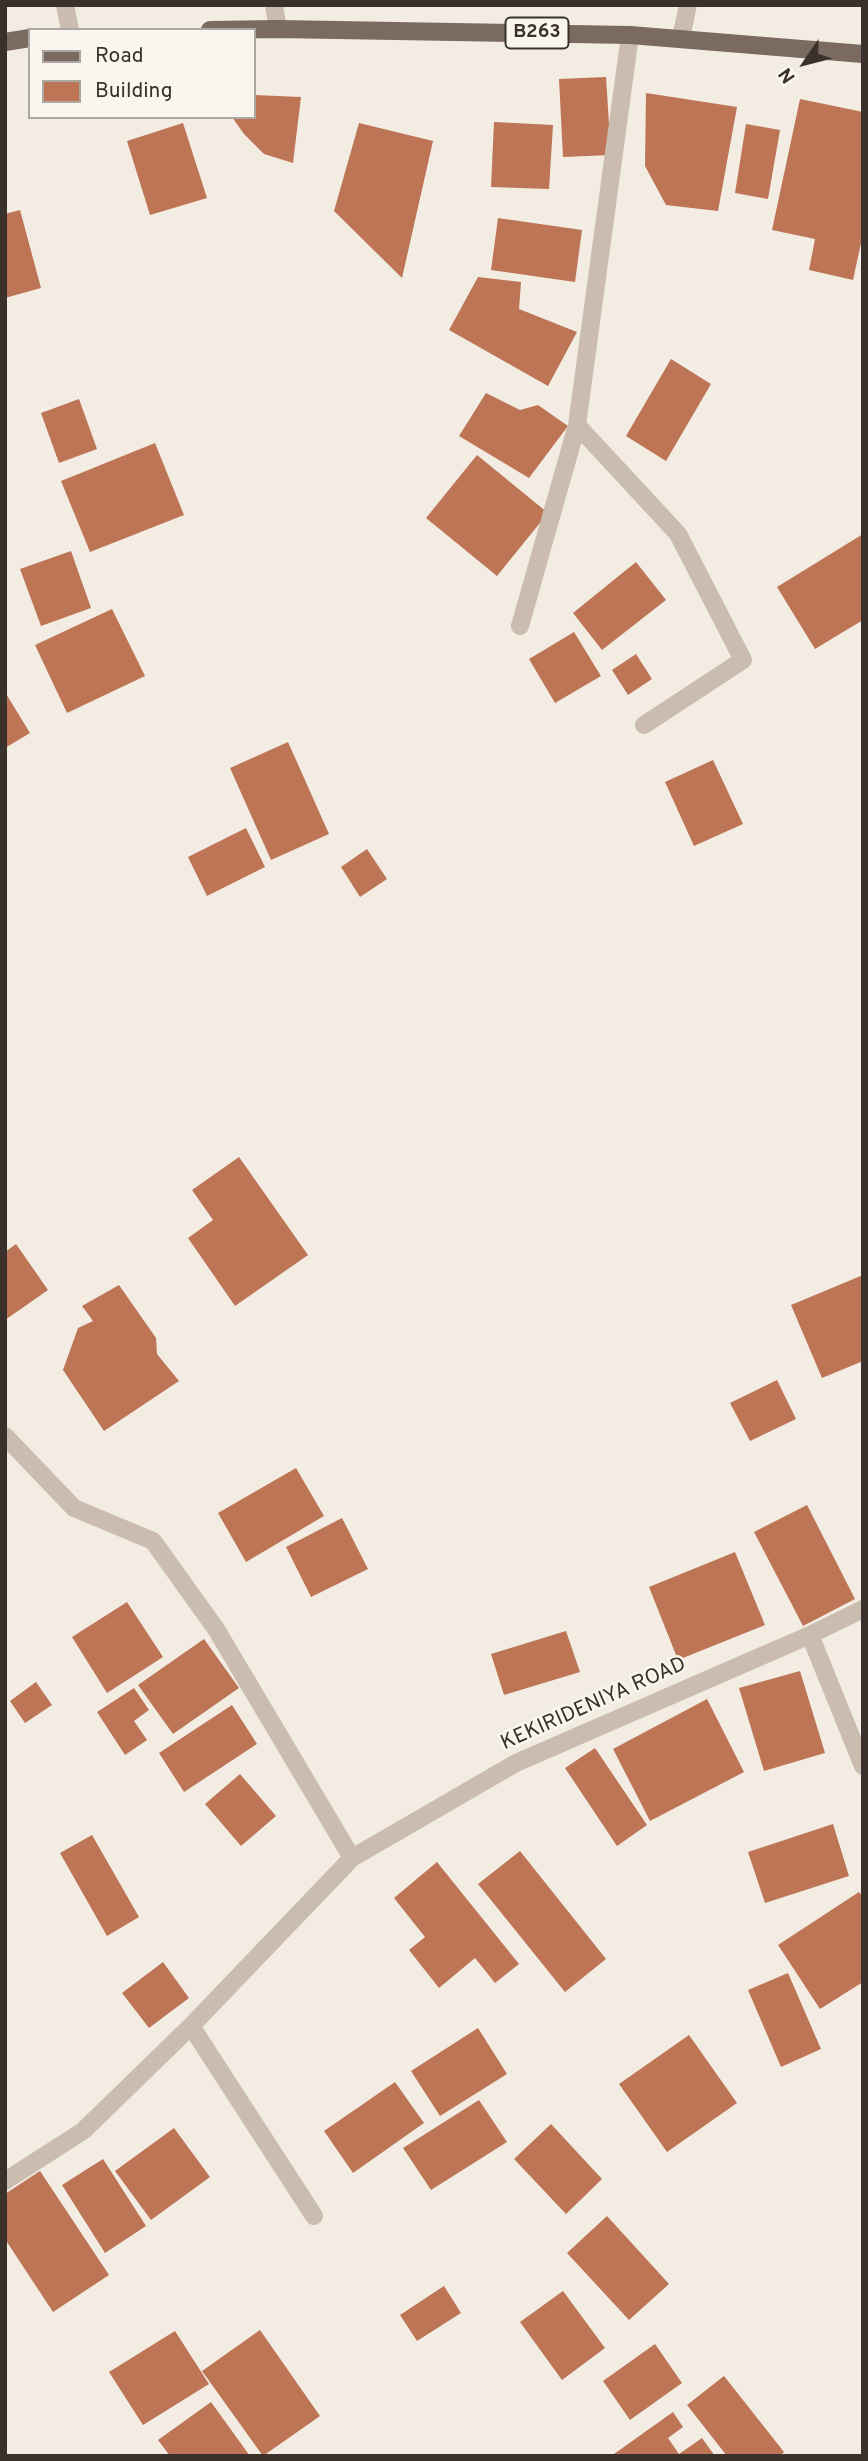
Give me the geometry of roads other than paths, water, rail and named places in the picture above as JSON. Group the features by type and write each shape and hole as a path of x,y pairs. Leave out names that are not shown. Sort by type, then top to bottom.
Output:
{"main road":[{"name":"B263","path":"256,29 630,35 863,54"},
{"path":"5,42 28,38"}],"street":[{"path":"65,5 70,28"},
{"path":"274,5 278,29"},
{"path":"681,38 688,5"},
{"path":"520,626 578,425 630,35"},
{"path":"578,425 678,534 743,660 644,725"},
{"path":"5,1436 74,1508 153,1541 216,1629 352,1858"},
{"name":"KEKIRIDENIYA ROAD","path":"5,2181 83,2131 191,2026 352,1858 516,1763 863,1609"},
{"path":"810,1634 863,1766"},
{"path":"191,2026 314,2216"}]}
